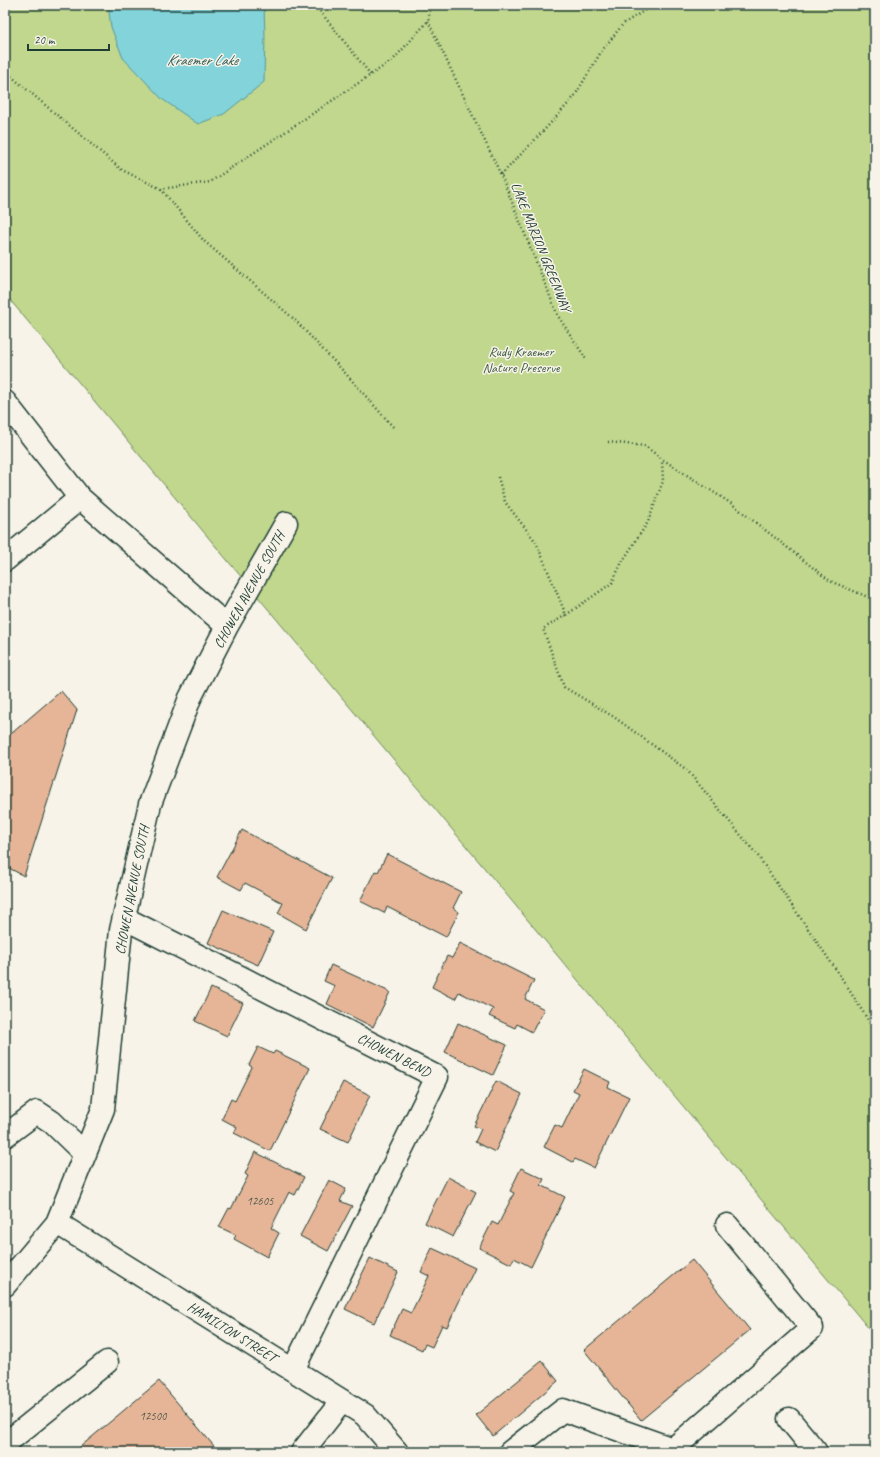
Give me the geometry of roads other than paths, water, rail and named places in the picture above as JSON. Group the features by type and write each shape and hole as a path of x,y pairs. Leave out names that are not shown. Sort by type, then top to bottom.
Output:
{"street":[{"path":"5,402 80,498 227,626"},
{"path":"5,560 80,498"},
{"name":"CHOWEN AVENUE SOUTH","path":"5,1285 57,1223 104,1109 121,930 150,804 190,698 227,626 286,522"},
{"name":"CHOWEN BEND","path":"124,918 437,1077 293,1370"},
{"path":"5,1136 37,1112 52,1122 85,1154"},
{"name":"HAMILTON STREET","path":"57,1223 365,1415 397,1452"},
{"path":"510,1452 563,1410 673,1449 812,1328 728,1225"},
{"path":"5,1444 107,1362"},
{"path":"302,1452 342,1401"},
{"path":"789,1419 816,1452"}],"water":[{"name":"Kraemer Lake","path":"108,5 264,5 264,82 224,114 198,124 162,99 123,58 111,27"}],"park label":[{"name":"Rudy Kraemer Nature Preserve","path":"521,360"}]}
